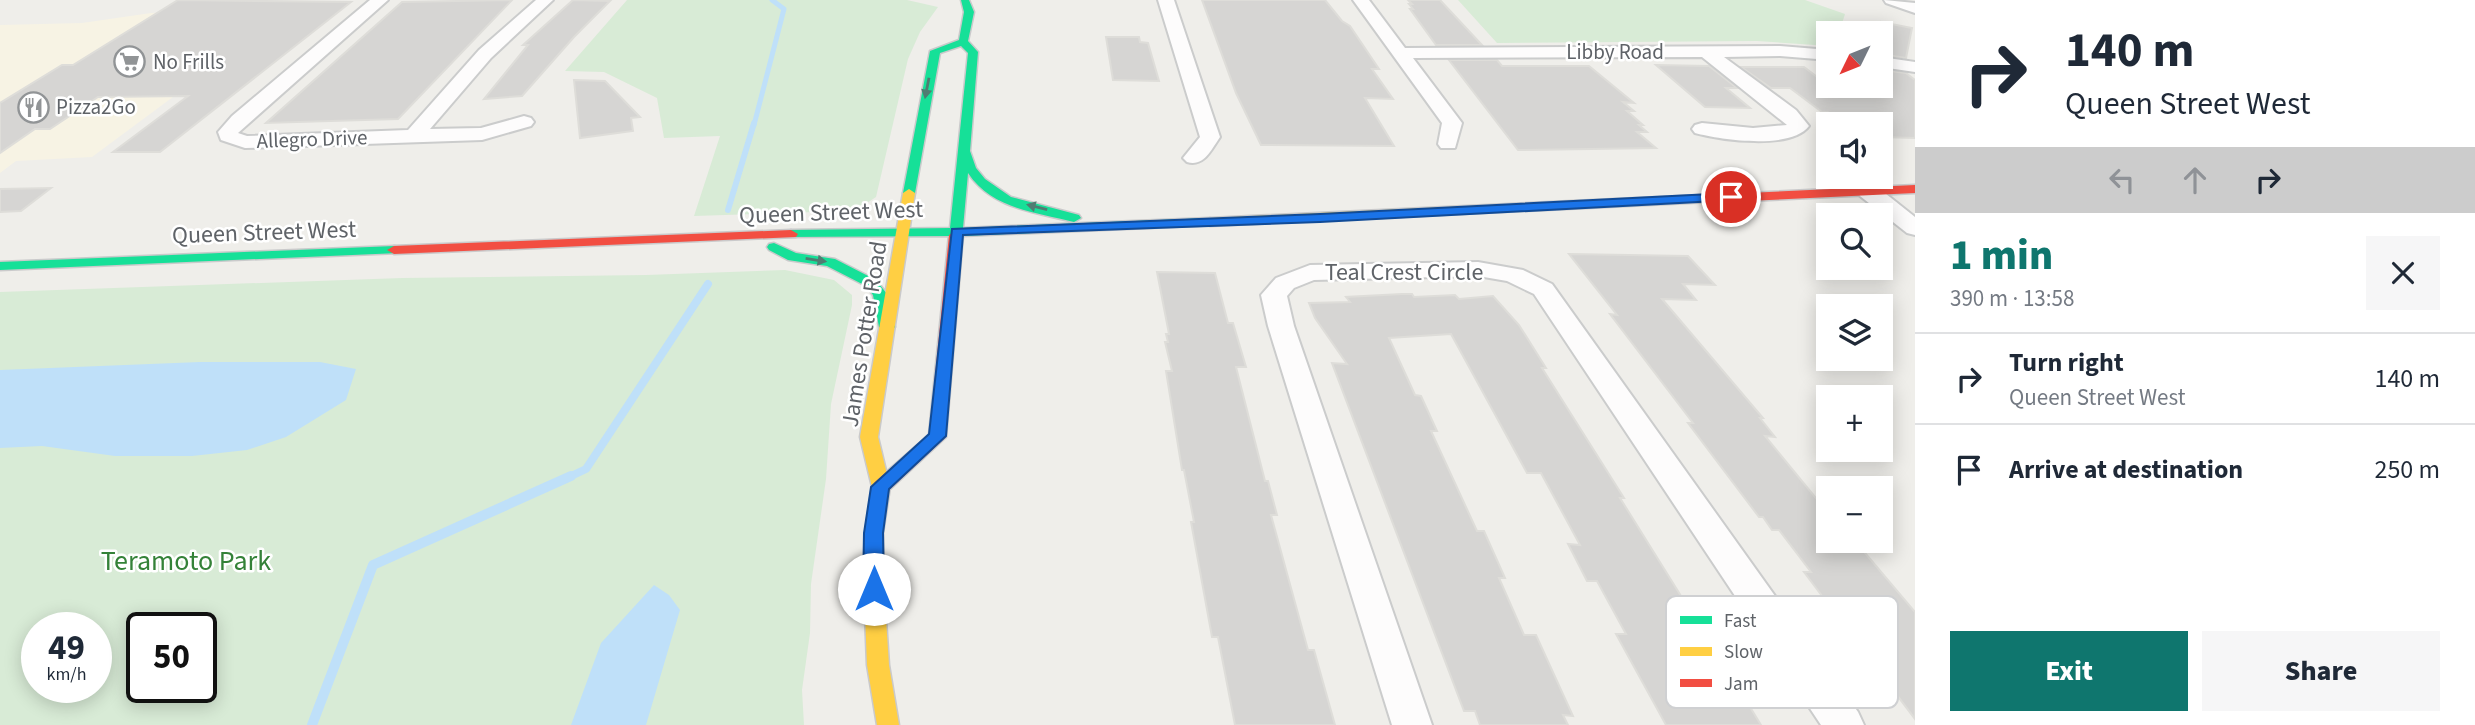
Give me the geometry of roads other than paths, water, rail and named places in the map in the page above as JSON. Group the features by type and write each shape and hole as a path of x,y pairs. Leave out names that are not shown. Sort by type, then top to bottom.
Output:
{"main road":[{"path":"881,487 937,436 973,52 963,42 972,6"},
{"name":"James Potter Road","path":"888,725 878,665 874,589 874,533 881,487 869,437 935,51 963,42"},
{"path":"963,149 969,169 977,181 992,192 1102,228"},
{"name":"Queen Street West","path":"0,266 753,236 1102,228 1915,189"},
{"path":"753,236 793,257 830,262 871,284 880,293 887,330"}],"street":[{"name":"Allegro Drive","path":"380,0 239,120 228,132 228,136 245,142 414,136"},
{"path":"414,136 485,54 545,0"},
{"path":"1166,0 1210,137 1194,158"},
{"path":"1361,0 1452,123 1448,144"},
{"path":"1892,0 1915,8"},
{"name":"Libby Road","path":"1401,53 1780,51 1816,54"},
{"path":"1702,129 1773,134 1788,133 1799,126 1789,114 1707,52"},
{"path":"1894,64 1915,67"},
{"path":"414,136 482,134 524,122"},
{"path":"1868,191 1915,228"},
{"name":"Teal Crest Circle","path":"1412,725 1281,326 1274,295 1285,284 1310,273 1478,268 1514,275 1543,289 1755,596"},
{"name":"Teal Crest Circle","path":"1832,708 1844,725"}],"water":[{"path":"200,362 320,362 356,369 346,400 286,437 247,450 192,456 115,456 42,446 0,448 0,370"},
{"path":"654,585 669,595 680,610 646,725 571,725 601,643"}],"waterway":[{"path":"754,125 784,9 772,0"},
{"path":"728,210 754,123"},
{"path":"567,478 586,469 708,284"},
{"path":"312,725 373,565 571,476"}],"place":[{"name":"No Frills","path":"130,62"},
{"name":"Pizza2Go","path":"33,107"}],"park label":[{"name":"Teramoto Park","path":"186,560"}]}
